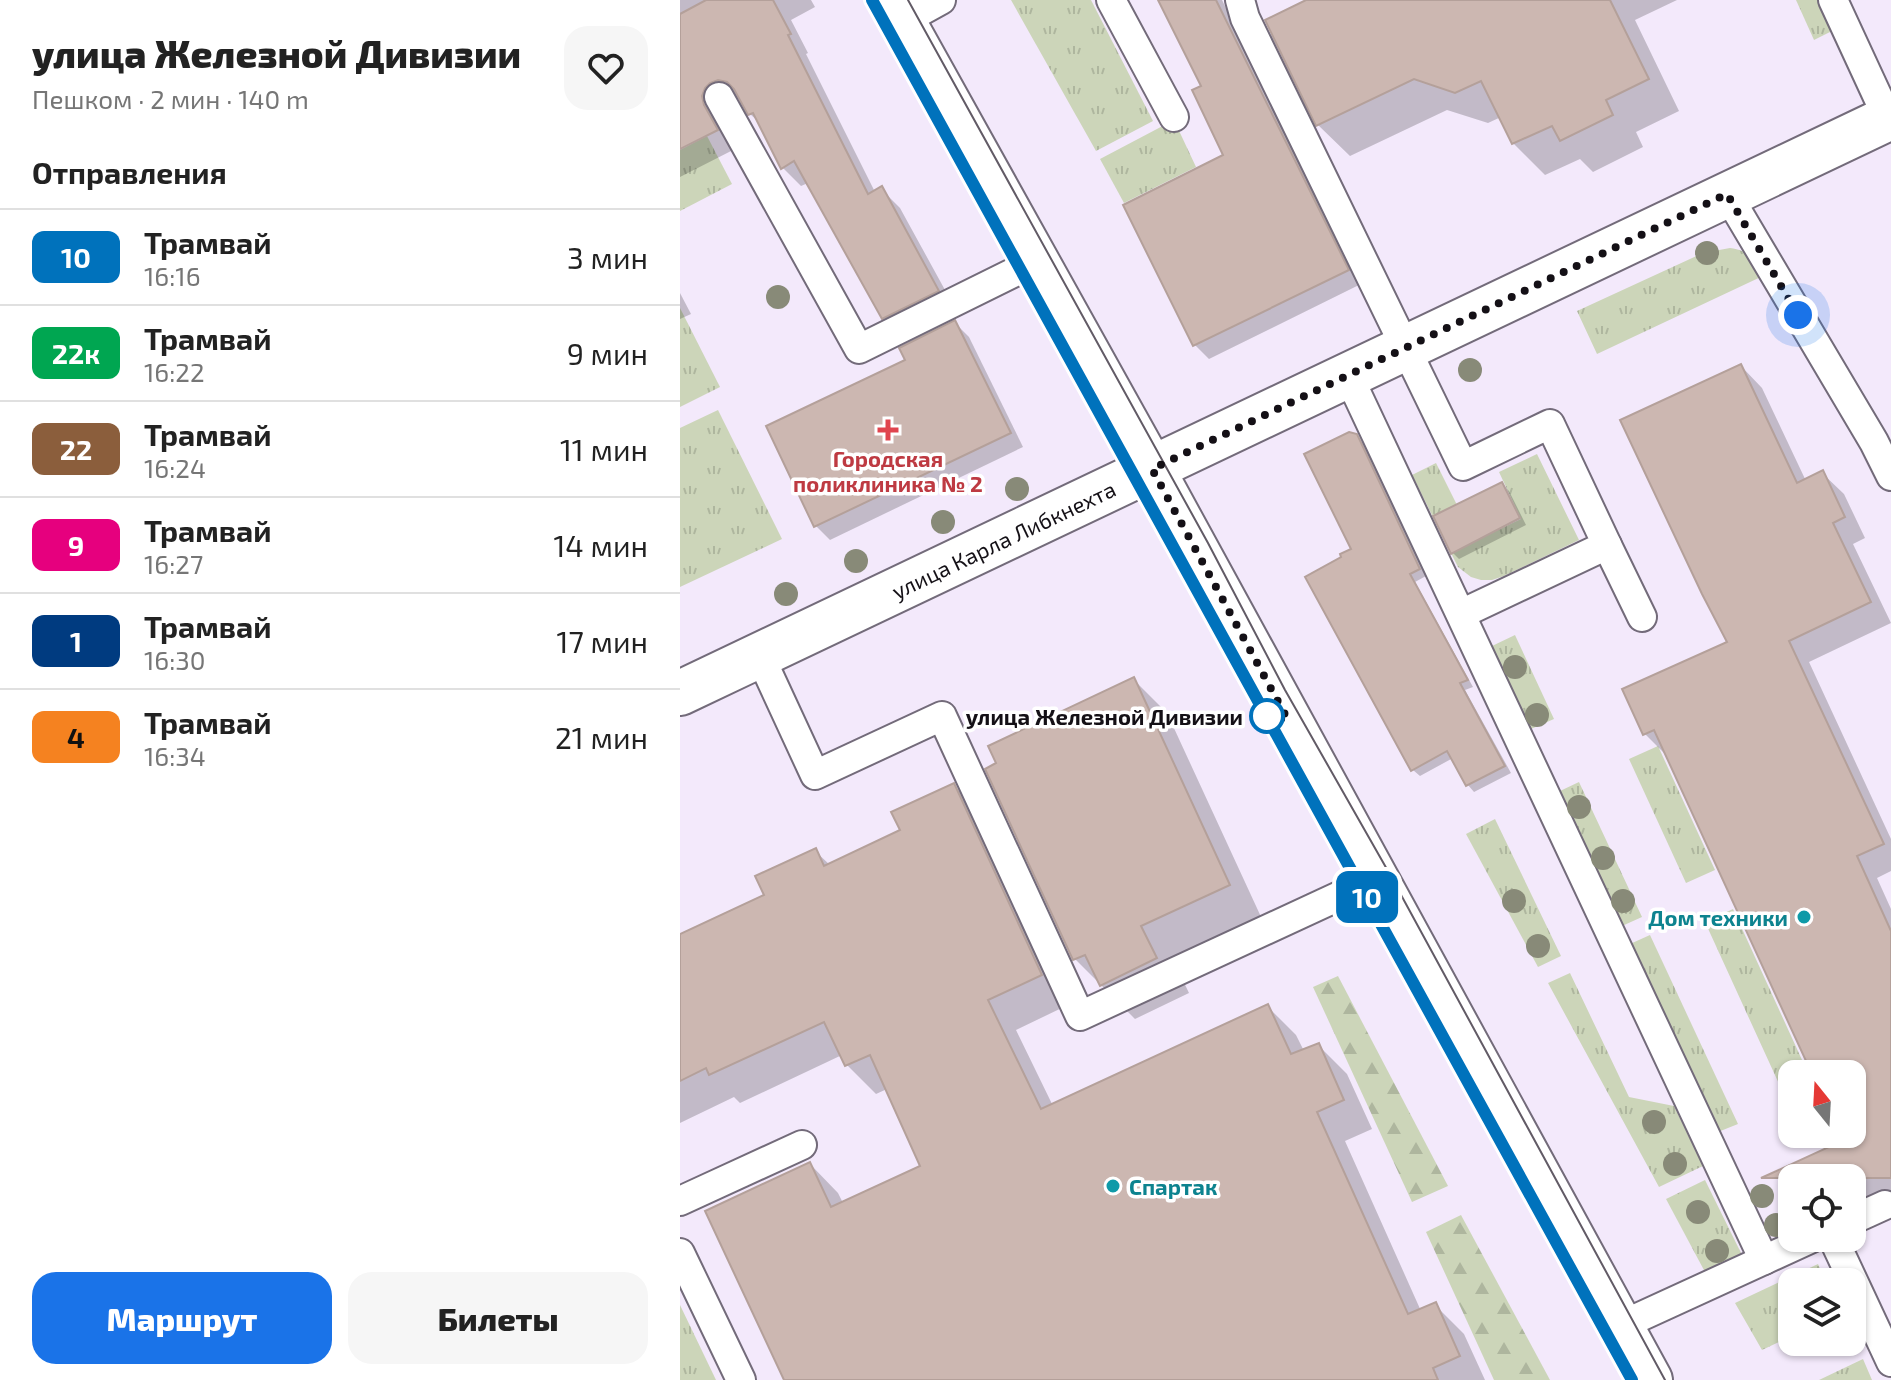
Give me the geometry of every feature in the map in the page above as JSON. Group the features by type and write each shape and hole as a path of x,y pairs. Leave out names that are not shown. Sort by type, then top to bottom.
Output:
{"street":[{"path":"897,11 1152,469 1650,1380"},
{"name":"улица Карла Либкнехта","path":"680,693 1889,118"}],"lane":[{"path":"897,11 941,0"},
{"path":"1111,0 1174,117"},
{"path":"1240,0 1245,18 1463,466 1550,424 1642,617"},
{"path":"1833,0 1889,118"},
{"path":"719,97 859,349 1037,261"},
{"path":"1727,194 1891,476"},
{"path":"1348,375 1764,1260"},
{"path":"1461,614 1607,545"},
{"path":"760,656 815,775 942,716 1080,1016 1376,879"},
{"path":"680,1201 802,1145"},
{"path":"1866,1214 1885,1205"},
{"path":"1620,1326 1781,1252"},
{"path":"1840,1252 1891,1362"},
{"path":"680,1253 741,1380"}],"green space":[{"path":"1011,0 1091,0 1153,121 1096,151"},
{"path":"1796,0 1818,0 1832,31 1814,40"},
{"path":"1174,120 1196,167 1124,203 1100,159"},
{"path":"707,136 732,184 680,211 680,150"},
{"path":"1730,248 1751,257 1765,275 1597,354 1577,311 1703,253"},
{"path":"680,308 720,387 680,407"},
{"path":"718,410 782,539 680,587 680,428"},
{"path":"1537,454 1579,540 1504,576 1492,580 1471,577 1458,567 1412,475 1436,463 1475,541 1521,519 1499,472"},
{"path":"1515,635 1554,719 1531,729 1492,646"},
{"path":"1658,746 1715,870 1686,883 1629,759"},
{"path":"1579,782 1642,917 1622,926 1560,791"},
{"path":"1495,819 1561,956 1538,967 1466,834"},
{"path":"1733,909 1802,1060 1778,1060 1778,1082 1705,922"},
{"path":"1650,935 1738,1124 1718,1132 1630,944"},
{"path":"1570,973 1629,1097 1674,1106 1703,1166 1659,1187 1548,983"},
{"path":"1338,976 1448,1186 1412,1202 1313,987"},
{"path":"1705,1180 1742,1255 1705,1272 1666,1199"},
{"path":"1461,1215 1550,1380 1494,1380 1426,1232"},
{"path":"1778,1283 1778,1343 1762,1350 1735,1303"},
{"path":"680,1305 716,1380 680,1380"},
{"path":"1863,1359 1872,1380 1819,1380"}],"building":[{"path":"706,0 773,0 868,194 882,186 939,291 882,319 794,161 781,169 753,113 748,115 727,82 718,80 710,83 702,96 718,130 680,149 680,14"},
{"path":"1158,0 1216,0 1349,270 1193,346 1123,205 1223,155 1192,90 1201,86"},
{"path":"1306,0 1610,0 1649,79 1606,100 1613,115 1560,141 1552,126 1512,144 1481,81 1455,93 1414,79 1316,126 1265,20"},
{"name":"Городская поликлиника № 2","path":"955,320 1011,433 814,527 766,426 905,360 899,348"},
{"name":"Дом техники","path":"1741,364 1797,483 1823,470 1845,517 1833,523 1871,602 1789,641 1884,844 1857,856 1891,931 1891,1178 1866,1178 1866,1164 1792,1164 1827,1148 1866,1148 1866,1060 1806,1060 1654,730 1643,735 1622,689 1727,642 1620,420"},
{"path":"1349,432 1357,434 1420,569 1410,574 1468,680 1460,683 1505,766 1466,786 1447,751 1411,771 1305,577 1351,549 1304,454"},
{"path":"1502,482 1520,518 1451,554 1433,516"},
{"path":"1134,677 1230,885 1141,926 1157,958 1100,986 1085,955 1073,960 985,769 996,763 988,746"},
{"name":"Спартак","path":"954,783 1042,975 988,1000 1041,1109 1268,1004 1291,1054 1319,1043 1344,1100 1317,1112 1408,1314 1436,1302 1460,1356 1433,1368 1438,1380 784,1380 705,1211 810,1162 831,1207 920,1166 870,1055 845,1066 824,1022 709,1075 706,1068 680,1081 680,934 764,895 755,876 816,848 824,866 900,830 891,812"},
{"name":"Дом техники","path":"1778,1170 1778,1178 1761,1178"}],"tram line":[{"path":"872,0 1632,1380"},
{"name":"10","path":"872,0 1632,1380"},
{"path":"908,0 1665,1380"}],"place":[{"name":"Городская поликлиника № 2","path":"888,430"},
{"name":"улица Железной Дивизии","path":"1267,716"},
{"name":"Дом техники","path":"1804,917"},
{"name":"Спартак","path":"1113,1186"}],"route":[{"path":"1267,716 1288,720 1152,469 1727,194 1798,315"}]}
